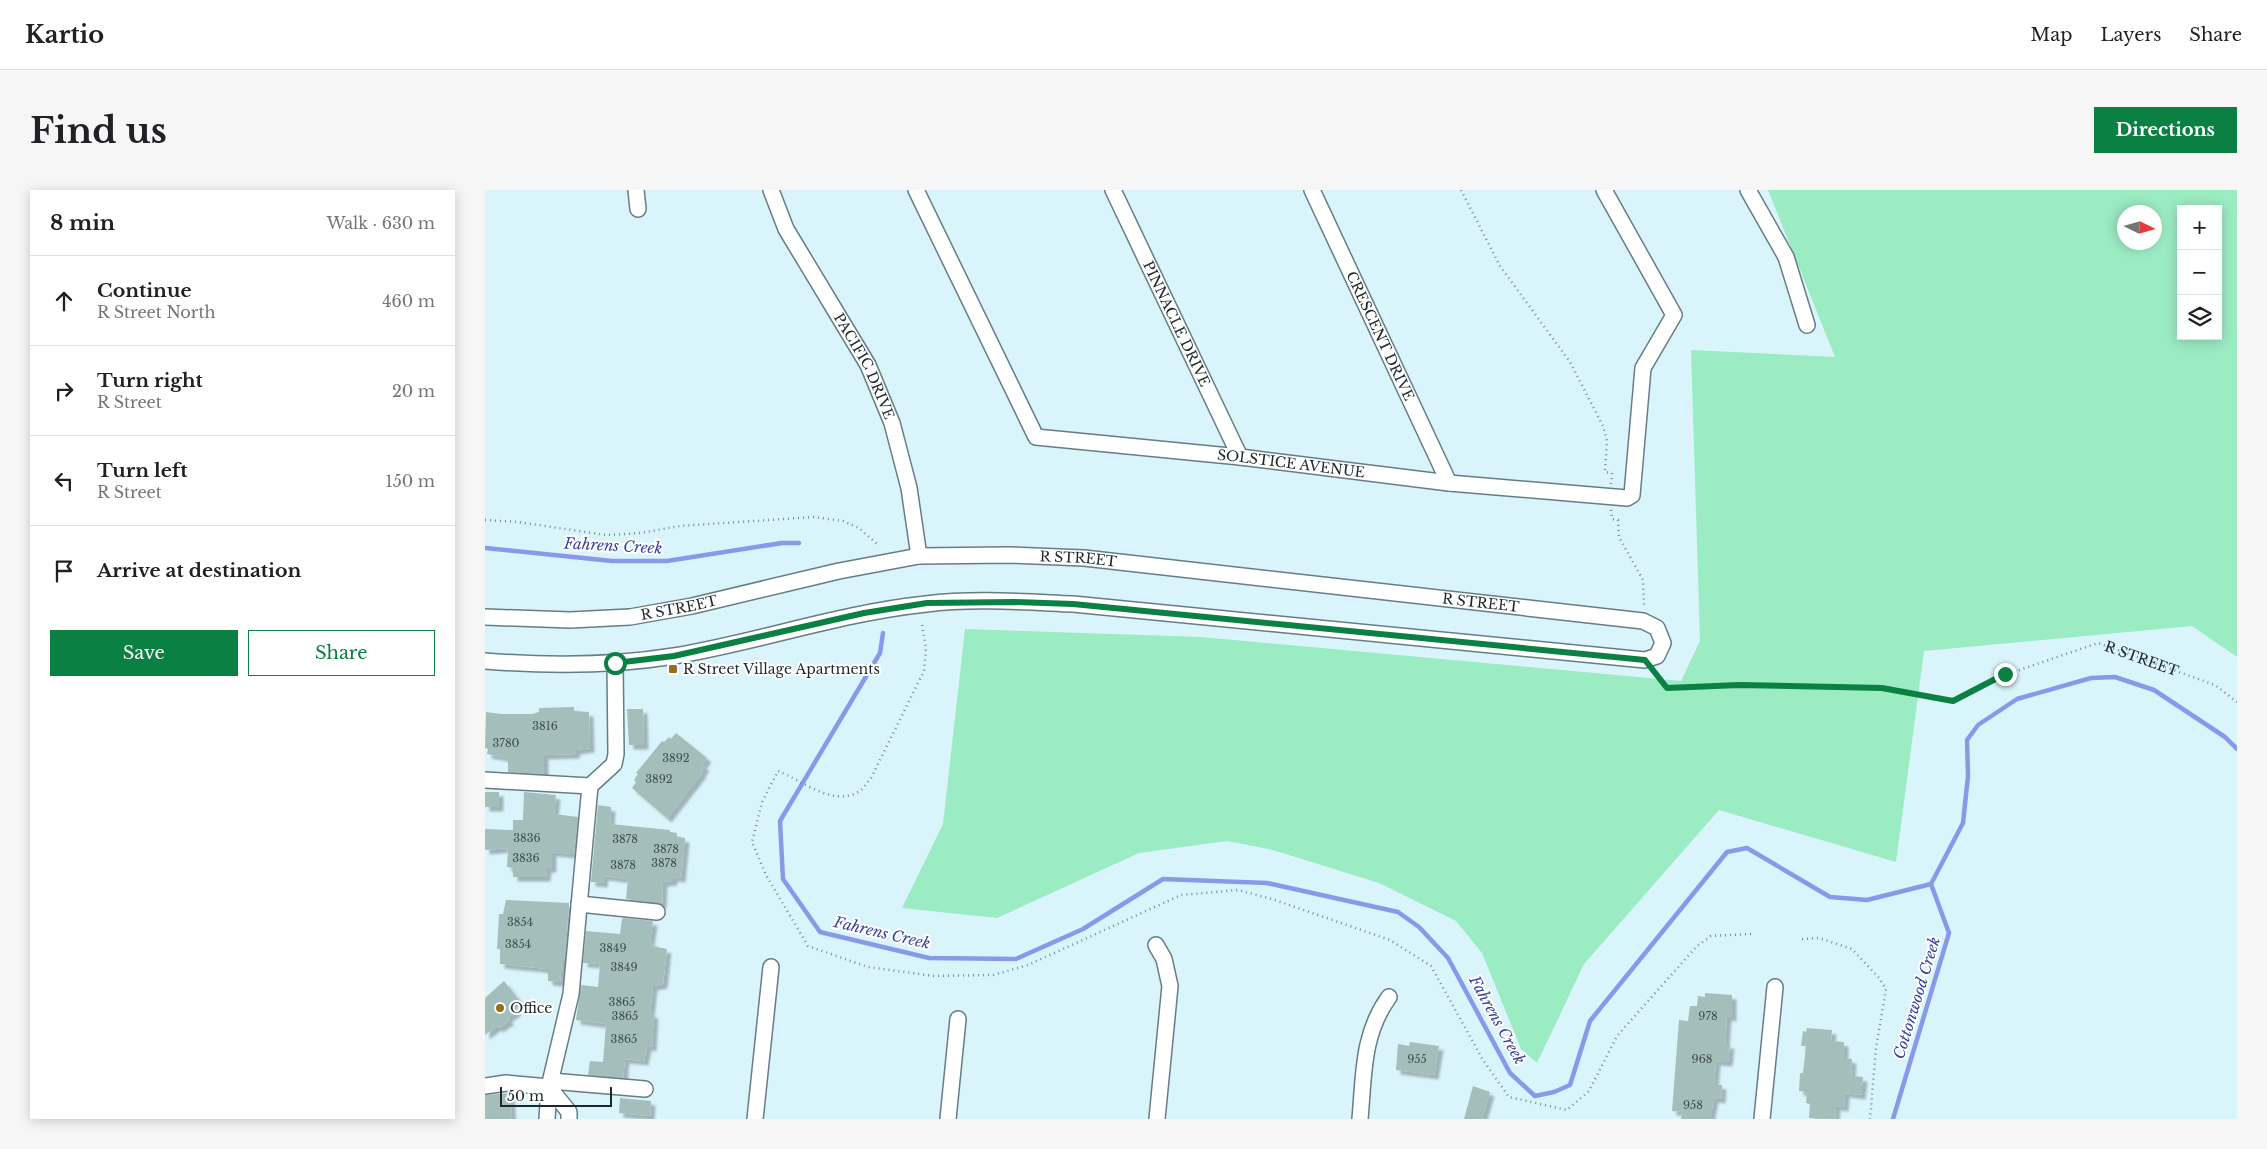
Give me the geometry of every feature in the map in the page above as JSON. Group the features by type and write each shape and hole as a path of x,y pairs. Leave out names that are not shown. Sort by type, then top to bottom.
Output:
{"street":[{"path":"636,190 638,209"},
{"name":"PACIFIC DRIVE","path":"771,190 787,229 868,364 888,414 909,488 919,556"},
{"name":"SOLSTICE AVENUE","path":"916,190 1036,437 1240,457 1449,483 1627,498 1631,495 1643,368 1674,315 1604,190"},
{"name":"PINNACLE DRIVE","path":"1113,190 1240,457"},
{"name":"CRESCENT DRIVE","path":"1312,190 1449,483"},
{"path":"1748,190 1786,257 1807,325"},
{"name":"R STREET","path":"485,617 570,620 631,617 692,606 839,571 919,556 1009,555 1084,558 1643,621"},
{"path":"485,661 507,663 615,663 674,656 864,613 927,603 1014,602 1073,604 1645,660 1657,656 1663,643 1657,628 1643,621"},
{"path":"547,1119 550,1084 571,994 590,786 614,764 617,754 615,663"},
{"path":"485,780 590,786"},
{"path":"579,904 657,912"},
{"path":"1155,945 1164,959 1170,986 1157,1119"},
{"path":"755,1119 771,966"},
{"path":"1762,1119 1775,987"},
{"path":"1360,1119 1368,1039 1377,1014 1389,997"},
{"path":"948,1119 958,1019"},
{"path":"485,1086 506,1083 645,1089"},
{"path":"550,1084 569,1112 569,1119"}],"path":[{"path":"1461,190 1490,251 1571,362 1603,426 1607,441 1605,472 1612,473 1606,496 1612,519 1618,520 1619,537 1643,580 1643,621"},
{"path":"485,520 518,522 606,535 679,526 814,517 843,521 859,528 877,544"},
{"path":"923,625 926,648 924,671 871,778 859,792 842,798 812,788 778,771 762,802 752,842 766,875 809,946 868,967 934,976 993,975 1028,965 1181,895 1238,890 1272,899 1390,940 1431,966 1483,1060 1509,1098 1567,1110 1589,1091 1617,1036 1697,946 1711,936 1752,934"},
{"name":"R STREET","path":"1645,660 1667,688 1739,685 1882,688 1953,701 2005,674 2098,643 2215,686 2237,702"},
{"path":"1802,939 1819,938 1852,949 1879,978 1886,989 1876,1048 1870,1119"}],"green space":[{"path":"1768,190 2237,190 2237,657 2192,626 1924,651 1896,862 1719,810 1584,964 1537,1063 1521,1049 1482,953 1456,921 1379,883 1273,850 1227,841 1139,853 997,918 902,908 943,824 965,629 1201,637 1681,681 1700,641 1691,350 1835,357"}],"building":[{"path":"574,707 574,711 589,712 590,748 576,750 575,754 544,755 544,774 508,772 508,758 487,754 488,749 485,748 486,712 532,714 539,712 539,708"},
{"path":"627,709 643,709 644,745 629,745"},
{"path":"676,733 707,758 702,765 705,767 702,773 667,818 632,788 636,782 634,780 638,774 636,773 662,741 664,742 669,737 671,739"},
{"path":"485,792 499,792 499,807 485,807"},
{"path":"524,792 556,795 554,814 578,817 574,854 552,852 552,868 547,868 546,877 513,877 513,868 507,867 508,848 485,850 485,829 513,830 513,820 523,820"},
{"path":"598,805 611,807 610,824 670,830 670,832 677,833 677,837 685,838 681,878 673,877 673,881 663,882 662,904 626,899 628,879 604,876 603,883 591,882"},
{"path":"506,900 569,903 565,961 562,961 560,982 548,981 548,969 500,964 500,949 497,949 499,914 503,914"},
{"path":"622,919 653,921 650,942 653,942 652,946 667,949 663,984 653,986 650,1013 654,1014 652,1047 647,1046 644,1061 625,1059 623,1078 588,1075 590,1061 603,1062 606,1024 576,1020 581,985 598,987 600,964 583,963 586,931 620,934"},
{"name":"Office","path":"504,981 518,999 512,1004 517,1011 507,1018 510,1020 499,1028 497,1026 485,1035 485,998"},
{"path":"1705,993 1732,995 1732,1017 1727,1016 1725,1044 1730,1044 1728,1062 1716,1061 1714,1084 1722,1085 1721,1099 1714,1098 1710,1119 1681,1119 1682,1112 1672,1111 1679,1020 1688,1021 1690,1006 1697,1006 1698,996 1705,997"},
{"path":"1807,1028 1832,1030 1831,1041 1844,1042 1844,1058 1852,1059 1851,1076 1863,1077 1861,1095 1845,1093 1844,1107 1836,1106 1835,1119 1809,1118 1810,1104 1806,1103 1807,1092 1799,1091 1800,1073 1803,1073 1806,1046 1801,1046 1803,1031 1806,1032"},
{"path":"1410,1042 1439,1046 1434,1075 1396,1070 1398,1044 1409,1046"},
{"path":"1473,1086 1490,1092 1482,1119 1464,1119"},
{"path":"510,1093 512,1119 485,1119 485,1095"},
{"path":"620,1098 651,1101 650,1116 619,1113"}],"waterway":[{"name":"Fahrens Creek","path":"485,548 612,561 667,561 782,543 799,543"},
{"name":"Fahrens Creek","path":"883,633 880,653 780,821 783,879 820,932 929,958 1016,959 1083,929 1163,879 1267,883 1398,912 1419,927 1448,958 1510,1073 1535,1096 1554,1092 1570,1085 1590,1021 1727,852 1747,848 1830,897 1867,900 1931,884 1963,823 1968,776 1967,740 1978,725 2017,699 2091,678 2115,677 2154,690 2225,737 2237,749"},
{"name":"Cottonwood Creek","path":"1893,1119 1949,933 1931,884"}],"place":[{"name":"R Street Village Apartments","path":"673,669"},
{"name":"Office","path":"500,1008"}],"route":[{"path":"615,663 674,656 864,613 927,603 1014,602 1073,604 1645,660 1667,688 1739,685 1882,688 1953,701 2005,674"}]}
